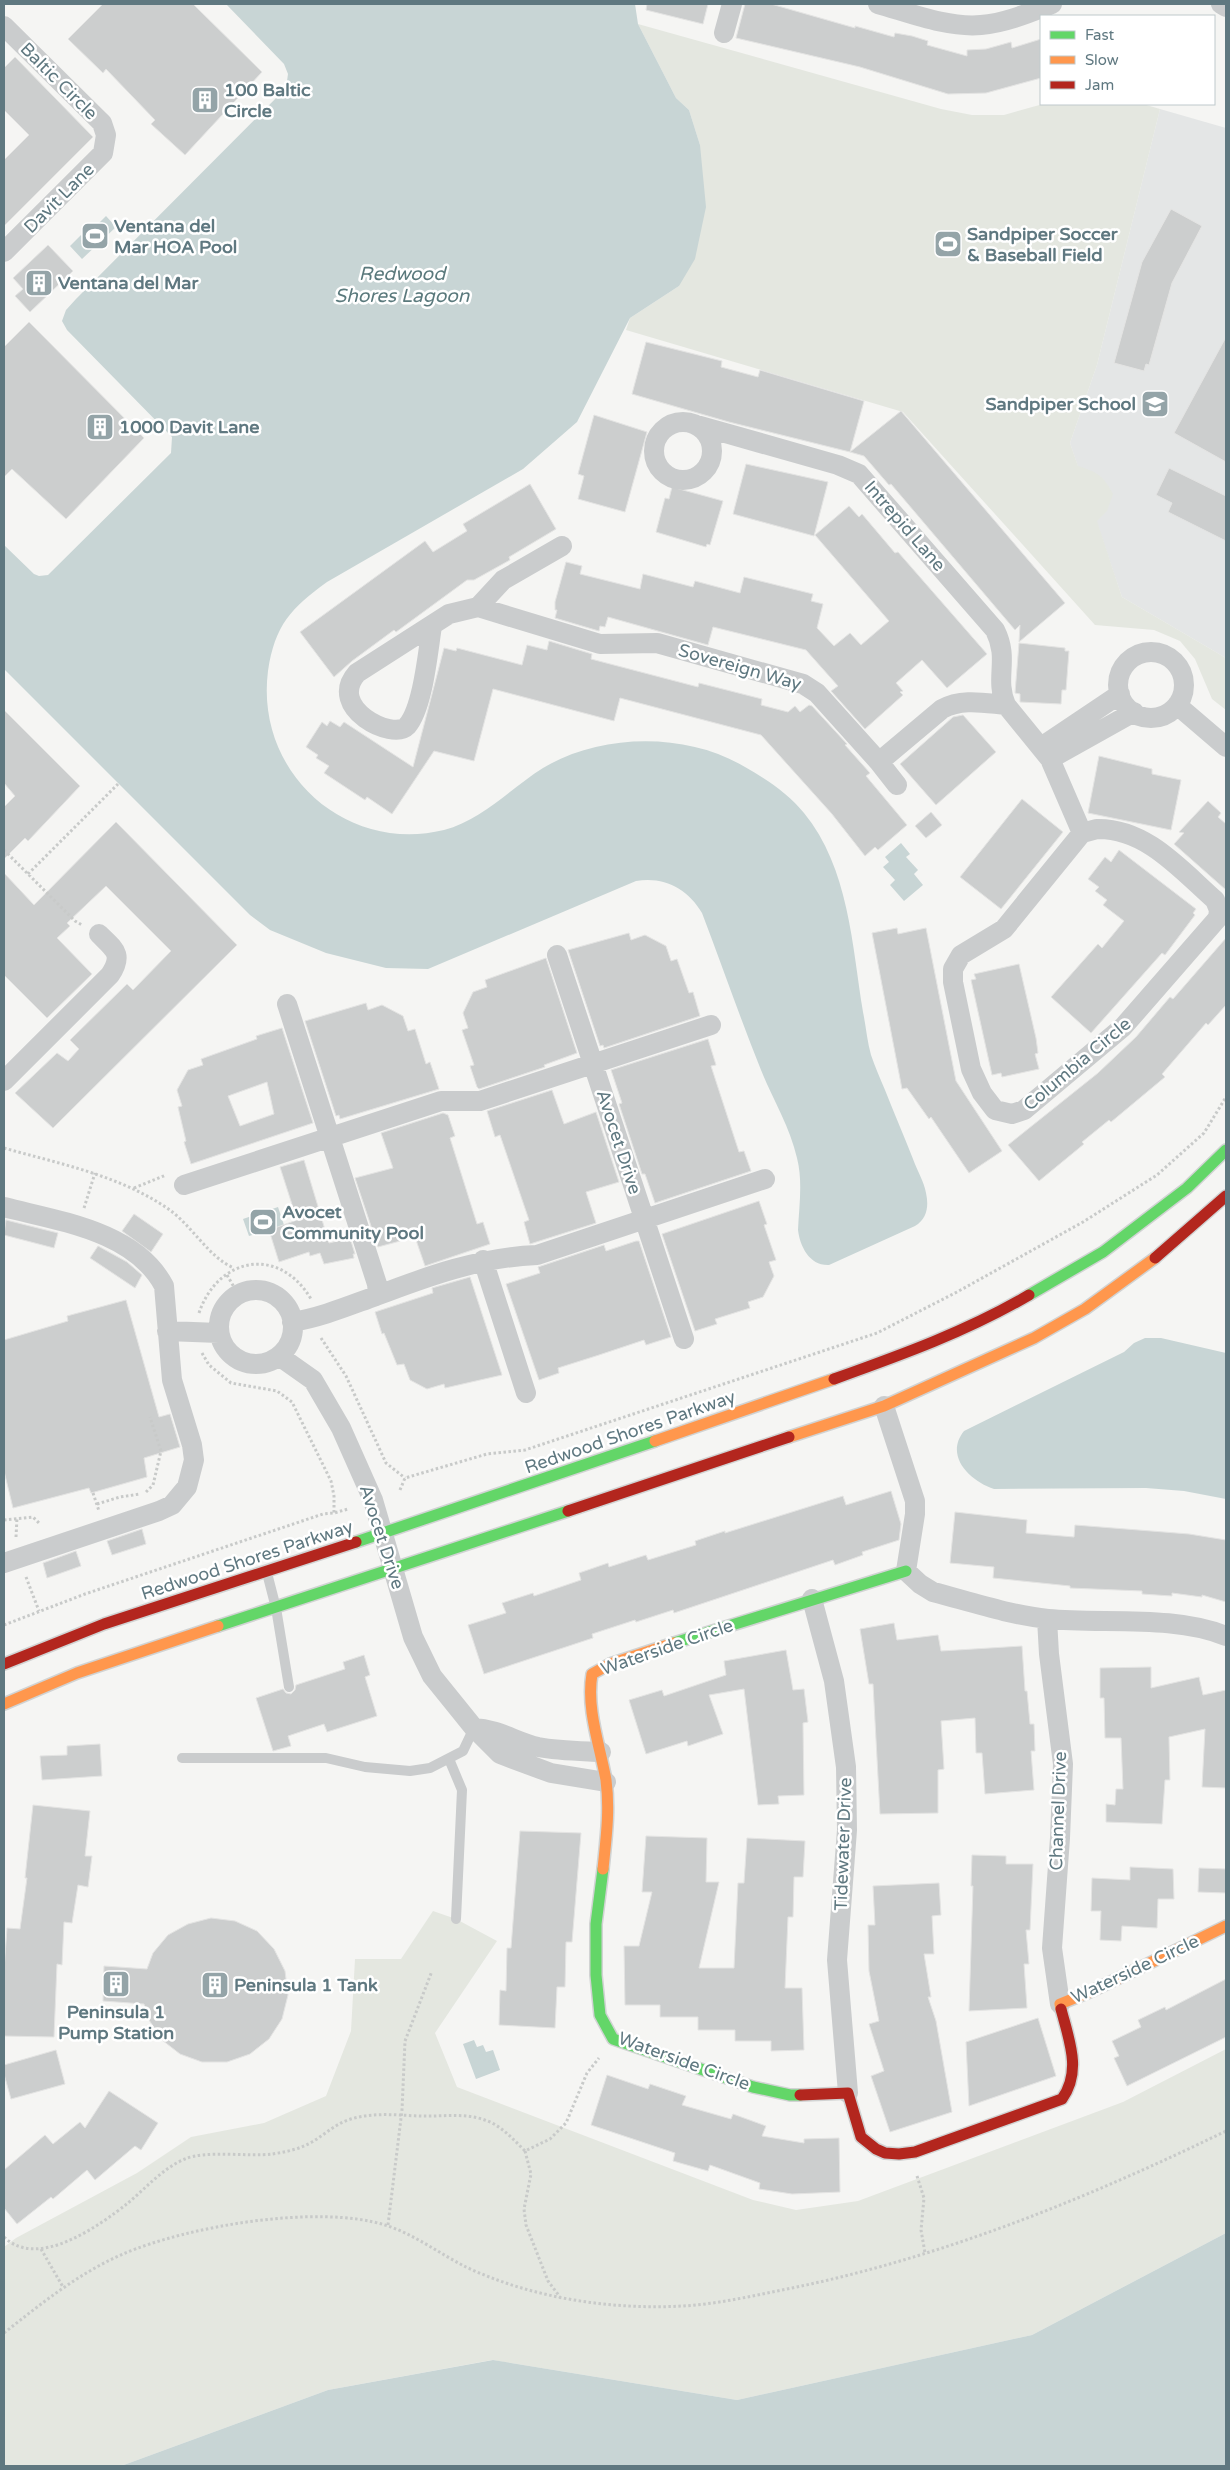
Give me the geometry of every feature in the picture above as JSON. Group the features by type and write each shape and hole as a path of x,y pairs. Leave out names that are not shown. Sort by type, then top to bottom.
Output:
{"main road":[{"name":"Redwood Shores Parkway","path":"4,1664 104,1624 384,1534 887,1360 952,1334 1000,1312 1103,1252 1186,1188 1226,1150"},
{"path":"4,1704 77,1673 884,1406 1034,1338 1085,1309 1144,1268 1226,1196"},
{"name":"Waterside Circle","path":"906,1572 812,1599 598,1669 592,1674 589,1691 606,1782 609,1815 596,1924 596,1975 600,2016 613,2040 753,2087 790,2095 848,2093 860,2137 885,2153 915,2152 1062,2099 1070,2087 1073,2072 1060,2004 1092,1991 1226,1926"}],"street":[{"path":"724,33 732,4"},
{"path":"878,4 955,24 979,26 1000,22 1052,4"},
{"path":"1221,4 1226,7"},
{"name":"Baltic Circle","path":"4,26 102,123 106,139"},
{"name":"Davit Lane","path":"4,252 104,153 106,139"},
{"name":"Intrepid Lane","path":"690,423 838,465 860,474 995,630 1002,644 1001,691 1006,705"},
{"path":"432,626 416,711 406,726 395,731 364,717 350,702 349,686 353,678 364,669 455,611 478,607 503,580 562,546"},
{"name":"Sovereign Way","path":"478,607 600,644 656,642 803,684 817,693 879,762 897,785"},
{"path":"1152,652 1168,657 1179,668 1184,677 1184,688 1177,705 1166,714 1156,717 1145,717 1126,706 1120,694 1120,675 1132,658 1152,652"},
{"path":"1045,753 1120,694"},
{"path":"879,762 942,709 952,704 961,702 1006,705 1045,753 1082,833"},
{"path":"1177,705 1226,747"},
{"path":"1045,753 1134,712"},
{"name":"Columbia Circle","path":"1106,829 1135,836 1152,845 1216,900 1219,914 1211,929 1123,1027 1029,1107 1018,1114 1000,1112 989,1104 971,1068 953,982 954,966 961,955 1004,929 1082,833 1106,829"},
{"path":"4,1081 115,968 118,960 116,953 99,934"},
{"name":"Avocet Drive","path":"557,955 684,1339"},
{"path":"287,1004 377,1284 378,1294"},
{"path":"176,1180 330,1138 441,1101 480,1101 711,1025"},
{"path":"292,1322 316,1318 378,1294 483,1260 509,1256 537,1255 765,1179"},
{"path":"4,1207 88,1230 126,1247 149,1263 164,1286 172,1380 192,1445 194,1460 187,1487 172,1505 4,1563"},
{"path":"483,1260 526,1393"},
{"path":"249,1290 261,1290 272,1294 282,1301 289,1311 292,1322 292,1334 287,1346 279,1356 255,1363 243,1361 232,1354 224,1345 219,1333 222,1311 229,1301 238,1294 249,1290"},
{"path":"167,1332 219,1333"},
{"name":"Avocet Drive","path":"279,1356 313,1380 340,1428 373,1500 413,1637 432,1676 474,1728 500,1754 551,1773 606,1782"},
{"path":"884,1406 915,1500 915,1514 906,1572 920,1584 933,1592 1047,1619 1180,1626 1208,1630 1226,1636"},
{"name":"Tidewater Drive","path":"812,1599 834,1681 846,1767 847,1830 836,1960 848,2093"},
{"name":"Channel Drive","path":"1047,1619 1049,1654 1063,1764 1052,1948 1060,2004"},
{"path":"474,1728 489,1728 536,1746 561,1750 601,1752"}],"lane":[{"path":"267,1571 276,1608 289,1687"},
{"path":"182,1758 326,1758 381,1770 410,1772 430,1768 463,1751 474,1728"},
{"path":"448,1759 462,1790 456,1920"}],"path":[{"path":"28,874 118,784"},
{"path":"4,850 74,921 99,934"},
{"path":"405,1478 487,1454 526,1450 878,1333 957,1292 1083,1222 1158,1176 1204,1133 1226,1097"},
{"path":"4,1148 95,1173 134,1188 173,1212 195,1232 219,1261 234,1268 257,1264 282,1270 299,1282 312,1302"},
{"path":"81,1216 95,1173"},
{"path":"134,1188 176,1180"},
{"path":"199,1313 206,1296 214,1285 234,1268"},
{"path":"227,1275 238,1294"},
{"path":"321,1338 346,1376 386,1463 405,1478"},
{"path":"200,1348 209,1365 232,1383 277,1391 292,1402 331,1481 334,1496 334,1513"},
{"path":"97,1504 142,1494 151,1488 161,1451 150,1417"},
{"path":"400,1490 405,1478"},
{"path":"4,1625 39,1611 323,1514 348,1509"},
{"path":"4,1520 33,1517 39,1523"},
{"path":"16,1542 17,1518"},
{"path":"24,1572 39,1611"},
{"path":"388,2226 401,2115 406,2041 432,1972"},
{"path":"525,2151 550,2139 566,2123 587,2073 613,2040"},
{"path":"4,2237 11,2244 26,2249 41,2249 65,2242 92,2228 128,2203 164,2172 186,2158 271,2154 299,2148 347,2120 372,2115 461,2115 479,2118 494,2124 508,2134 525,2151 531,2174 524,2209 526,2225 548,2281 560,2298"},
{"path":"4,2332 63,2287 122,2255 144,2246 201,2231 258,2221 310,2216 331,2216 388,2226 467,2268 560,2298 627,2306 684,2306 758,2295 852,2276 969,2239 1147,2170 1226,2131"},
{"path":"41,2249 63,2287"}],"shaded area":[{"path":"638,24 941,109 972,115 1004,115 1040,105 1146,105 1160,109 1097,365 1070,443 1078,466 1090,470 1099,476 1113,494 1107,511 1097,521 1122,597 1226,658 1226,710 1212,699 1195,659 1180,641 1154,630 1095,625 903,412 626,330 630,318 679,286 700,145 689,110 676,98"},
{"name":"Sandpiper School","path":"1160,109 1226,128 1226,658 1122,597 1070,443 1097,365"},
{"path":"433,1911 456,1919 497,1941 435,2033 457,2087 753,2200 796,2210 858,2201 1123,2102 1226,2049 1226,2233 1032,2335 737,2400 492,2360 328,2390 121,2466 4,2466 4,2247 16,2238 137,2173 191,2137 264,2123 326,2096 351,2031 355,1959 401,1959"}],"water":[{"name":"Redwood Shores Lagoon","path":"226,4 635,4 638,24 676,98 689,110 700,145 706,207 695,259 679,286 630,318 577,422 523,469 327,582 294,609 280,629 271,655 268,671 268,708 276,742 292,772 314,797 341,817 373,829 407,834 444,830 471,819 543,768 566,756 591,748 617,743 644,741 697,747 745,767 784,793 804,813 819,835 831,858 840,882 851,934 871,1055 926,1193 925,1216 915,1226 829,1265 816,1262 807,1254 801,1243 798,1230 800,1176 790,1135 753,1050 702,913 690,897 674,886 656,881 636,881 428,969 386,968 326,953 270,930 250,915 4,669 4,545 34,574 39,576 48,575 171,453 172,437 67,330 62,321 66,310 76,299 286,88 288,74 284,64"},
{"name":"Ventana del Mar HOA Pool","path":"106,216 116,227 82,259 70,246 81,235 84,238"},
{"path":"901,843 910,854 906,857 918,870 914,874 923,885 904,901 890,885 895,880 883,867 889,862 885,857"},
{"name":"Avocet Community Pool","path":"278,1207 284,1225 249,1236 243,1219"},
{"path":"1145,1338 1161,1338 1226,1353 1226,1499 1184,1491 1146,1488 994,1489 976,1480 962,1466 958,1458 957,1449 964,1431 1124,1352 1134,1343"},
{"path":"474,2040 477,2047 483,2045 486,2052 493,2050 500,2070 476,2079 463,2044"},
{"path":"1226,2233 1226,2466 121,2466 328,2390 493,2360 737,2400 1032,2335"}],"building":[{"name":"100 Baltic Circle","path":"103,4 193,4 262,72 185,155 151,124 155,120 106,69 103,73 68,39"},
{"path":"647,4 708,4 703,24 646,10"},
{"path":"745,4 771,4 894,37 895,33 912,36 928,41 927,45 967,56 967,50 986,49 1011,42 1012,48 1040,39 1040,78 986,93 948,94 860,67 736,38"},
{"path":"15,57 93,137 4,226 4,160 29,135 4,110 4,68"},
{"path":"1171,209 1202,226 1172,283 1149,365 1146,364 1144,371 1114,363 1142,262"},
{"name":"Ventana del Mar","path":"48,245 73,271 30,312 15,296 23,289 13,278"},
{"name":"1000 Davit Lane","path":"29,322 144,438 66,519 12,469 4,477 4,347"},
{"path":"1226,337 1226,462 1174,433"},
{"path":"646,342 722,361 721,367 758,377 760,370 864,401 850,452 729,422 632,394"},
{"path":"901,411 1065,603 1019,642 1020,625 1015,630 891,484 889,485 864,456 850,452"},
{"path":"594,415 647,432 625,512 578,499 584,476 578,474"},
{"path":"746,464 828,482 814,536 733,514"},
{"path":"1169,468 1226,496 1226,541 1168,512 1172,503 1156,495"},
{"path":"530,484 556,529 509,557 510,560 474,580 467,580 396,632 394,630 334,677 300,632 425,541 433,552 467,531 463,524"},
{"path":"672,487 723,501 710,545 707,544 706,547 656,532 665,498 669,499"},
{"path":"849,506 859,517 862,514 895,553 898,552 987,654 947,688 922,660 896,683 903,691 900,692 903,695 865,729 831,691 838,686 806,650 713,627 708,645 608,617 605,627 600,626 599,631 555,618 557,610 555,610 555,602 566,562 582,566 580,574 640,589 643,574 693,587 695,581 740,593 744,577 813,594 811,601 823,604 817,628 834,646 850,633 861,645 889,621 815,535"},
{"path":"549,641 592,654 591,659 698,687 699,683 762,699 761,705 788,712 795,706 800,712 809,705 812,706 847,744 845,745 870,773 866,776 907,825 878,850 875,847 865,856 832,814 761,735 620,698 614,721 493,689 474,761 434,751 392,814 367,797 365,800 324,773 329,766 316,758 318,755 306,747 322,722 327,726 330,721 340,727 344,722 413,767 444,648 456,651 457,648 522,665 527,645 547,650"},
{"path":"1019,643 1065,648 1065,651 1069,651 1066,690 1062,690 1061,704 1020,702 1020,694 1015,693"},
{"path":"4,710 80,786 28,841 25,838 4,859 4,807 15,796 4,783"},
{"path":"963,715 996,752 936,805 900,764 953,717"},
{"path":"1099,756 1152,769 1152,774 1181,780 1171,830 1088,813"},
{"path":"1022,799 1063,832 1001,909 960,877"},
{"path":"1208,801 1221,813 1218,817 1226,824 1226,890 1174,844 1184,833 1179,832"},
{"path":"931,812 942,825 926,838 915,826"},
{"path":"116,822 237,945 53,1128 15,1093 57,1053 68,1061 79,1049 70,1040 127,984 133,990 171,951 106,886 67,923 70,926 57,938 92,974 47,1018 4,975 4,873 34,905"},
{"path":"1119,850 1196,909 1193,913 1195,915 1165,955 1162,953 1091,1033 1051,997 1098,944 1102,948 1124,921 1103,905 1107,900 1095,891 1099,887 1088,879 1105,857 1111,862"},
{"path":"897,928 898,934 926,928 956,1081 1002,1151 969,1173 931,1117 929,1119 907,1088 902,1089 872,933"},
{"path":"629,933 631,940 645,935 666,946 671,961 677,959 689,993 693,992 700,1016 604,1048 603,1045 600,1046 568,950"},
{"path":"1226,938 1226,1005 1208,1025 1206,1023 1162,1074 1165,1077 1111,1122 1109,1120 1082,1142 1084,1144 1039,1181 1008,1145 1098,1073 1136,1037 1170,997 1173,999"},
{"path":"546,958 577,1053 544,1065 545,1067 479,1089 470,1066 474,1065 462,1030 468,1028 463,1013 473,992 487,987 485,980"},
{"path":"1019,964 1036,1038 1038,1053 1035,1054 1039,1069 1002,1077 1001,1073 992,1075 971,980 976,979 974,974"},
{"path":"366,1003 368,1010 382,1005 403,1016 408,1031 415,1029 426,1064 430,1062 439,1089 340,1119 339,1115 336,1116 305,1021"},
{"path":"282,1028 313,1123 191,1164 184,1142 186,1141 178,1107 182,1106 177,1090 188,1070 203,1065 201,1059 257,1039 256,1036","holes":["267,1082 274,1114 240,1126 228,1096"]},
{"path":"708,1039 716,1065 711,1066 739,1152 744,1151 751,1171 655,1203 645,1174 642,1174 619,1104 622,1103 611,1070"},
{"path":"552,1090 564,1124 596,1112 619,1182 586,1192 596,1223 530,1244 524,1222 529,1220 500,1135 495,1137 487,1111"},
{"path":"443,1113 448,1115 455,1136 450,1138 477,1224 483,1222 490,1244 425,1266 415,1237 378,1247 355,1178 393,1168 381,1133"},
{"path":"304,1160 329,1243 350,1238 355,1254 353,1254 354,1258 324,1264 320,1253 310,1256 309,1252 279,1262 269,1230 297,1220 280,1167"},
{"path":"759,1201 767,1224 764,1225 776,1260 769,1262 774,1276 763,1297 748,1302 750,1308 715,1319 717,1324 695,1331 662,1234"},
{"path":"134,1214 163,1234 151,1252 122,1231"},
{"path":"6,1220 58,1233 54,1248 4,1235"},
{"path":"639,1241 671,1337 646,1345 644,1340 558,1368 559,1373 539,1380 506,1284 540,1273 538,1267 604,1245 606,1251"},
{"path":"98,1246 127,1262 142,1275 135,1288 90,1258"},
{"path":"470,1277 502,1375 445,1388 444,1384 427,1389 410,1380 404,1364 397,1365 384,1333 382,1334 375,1312 433,1293 432,1288"},
{"path":"126,1300 159,1417 170,1414 180,1447 144,1458 147,1477 91,1493 89,1488 13,1508 4,1471 4,1340 68,1321 67,1316"},
{"path":"891,1491 901,1524 899,1540 862,1552 863,1555 835,1565 833,1560 674,1613 673,1610 636,1622 635,1620 592,1634 593,1638 484,1674 468,1625 506,1613 502,1603 533,1593 534,1596 581,1580 579,1573 608,1563 609,1567 646,1555 648,1560 696,1545 695,1541 725,1531 725,1533 843,1496 846,1505"},
{"path":"955,1512 1027,1520 1026,1533 1074,1537 1075,1525 1189,1534 1226,1540 1226,1602 1202,1595 1202,1597 1172,1593 1172,1596 1142,1594 1142,1591 1070,1588 1070,1586 993,1578 994,1567 950,1563"},
{"path":"142,1529 146,1544 112,1555 107,1541"},
{"path":"76,1551 81,1566 47,1578 43,1563"},
{"path":"894,1623 897,1640 938,1635 941,1651 1022,1646 1025,1691 1027,1691 1030,1724 1034,1724 1035,1751 1031,1751 1034,1790 985,1794 982,1753 976,1753 975,1718 941,1721 944,1769 938,1770 938,1813 880,1814 873,1684 869,1684 860,1629"},
{"path":"786,1650 793,1690 804,1689 808,1722 803,1723 804,1795 778,1796 779,1804 758,1805 744,1689 709,1695 723,1734 688,1746 687,1741 646,1754 629,1700 662,1690 664,1696 726,1675 724,1661"},
{"path":"364,1655 370,1675 365,1677 377,1716 327,1732 324,1724 288,1736 291,1746 273,1751 256,1698 283,1689 286,1693 291,1694 295,1690 296,1685 345,1669 343,1662"},
{"path":"1151,1667 1151,1688 1199,1677 1203,1695 1226,1690 1226,1788 1202,1787 1205,1729 1169,1737 1170,1780 1165,1780 1162,1824 1106,1822 1106,1804 1115,1805 1116,1789 1123,1789 1121,1738 1105,1738 1104,1698 1100,1698 1100,1668"},
{"path":"100,1744 102,1776 42,1780 40,1756 67,1755 67,1746"},
{"path":"33,1805 90,1811 85,1856 92,1856 88,1887 78,1885 72,1923 64,1922 62,1965 57,1964 54,2037 4,2036 4,1970 7,1928 20,1929 27,1878 25,1878"},
{"path":"520,1831 581,1833 572,1942 566,1942 565,1987 557,1987 555,2028 499,2025 500,1990 506,1991 507,1948 511,1948"},
{"path":"646,1836 707,1838 706,1882 719,1882 699,1968 734,1968 738,1883 744,1883 747,1838 805,1841 803,1877 794,1877 793,1917 788,1917 785,1988 802,1988 804,2050 771,2051 771,2041 735,2041 735,2030 698,2030 698,2017 660,2017 660,2005 625,2005 624,1946 639,1946 652,1892 642,1892"},
{"path":"972,1855 1006,1856 1006,1864 1033,1864 1030,1930 1026,1930 1029,1964 1024,1964 1027,2008 969,2011 973,1886 971,1886"},
{"path":"1130,1867 1173,1869 1174,1899 1158,1899 1157,1928 1122,1926 1121,1941 1100,1940 1101,1911 1091,1911 1092,1878 1130,1880"},
{"path":"1199,1868 1226,1869 1226,1893 1198,1892"},
{"path":"939,1883 941,1915 932,1916 934,1954 924,1954 931,1997 928,1997 936,2021 952,2112 890,2132 871,2076 884,2071 869,2024 879,2021 869,1971 868,1925 875,1925 873,1886"},
{"name":"Peninsula 1 Tank","path":"211,1918 235,1921 257,1931 274,1949 285,1971 288,1995 282,2019 269,2039 250,2054 227,2062 202,2062 180,2054 162,2040 149,2020 144,2004 103,2001 104,1966 147,1969 153,1953 168,1935 188,1924"},
{"path":"1226,1979 1226,2037 1127,2086 1114,2058 1119,2056 1112,2041 1141,2027 1138,2020 1165,2007 1166,2010"},
{"path":"1038,2018 1056,2076 969,2106 966,2042"},
{"path":"56,2050 65,2084 11,2099 4,2074 4,2065"},
{"path":"607,2075 648,2089 650,2084 686,2096 682,2105 731,2119 733,2114 766,2126 762,2136 804,2143 804,2139 839,2138 840,2192 792,2194 759,2189 760,2183 710,2165 708,2171 673,2161 675,2153 591,2125"},
{"path":"109,2091 158,2123 141,2150 135,2146 95,2180 87,2170 53,2199 51,2197 17,2224 4,2208 4,2170 45,2135 53,2144 80,2122 85,2128"}],"traffic: fast":[{"path":"1029,1295 1103,1252 1187,1188 1226,1150"},
{"path":"356,1542 655,1441"},
{"path":"218,1626 568,1511"},
{"path":"674,1643 906,1571"},
{"path":"603,1869 596,1924 596,1975 600,2015 613,2039 753,2087 790,2095 800,2095"}],"traffic: slow":[{"path":"789,1437 884,1406 1034,1338 1085,1309 1155,1258"},
{"path":"655,1441 834,1379"},
{"path":"4,1704 77,1673 218,1626"},
{"path":"603,1869 608,1803 606,1780 592,1714 592,1674 610,1664 674,1643"},
{"path":"1061,2009 1060,2004 1092,1991 1226,1926"}],"traffic: jam":[{"path":"1155,1258 1226,1196"},
{"path":"834,1379 958,1331 1029,1295"},
{"path":"568,1511 789,1437"},
{"path":"4,1664 104,1624 356,1542"},
{"path":"800,2095 848,2093 861,2137 876,2149 885,2153 915,2152 1062,2099 1068,2088 1073,2066 1070,2044 1061,2009"}],"place":[{"name":"100 Baltic Circle","path":"205,100"},
{"name":"Ventana del Mar HOA Pool","path":"95,236"},
{"name":"Sandpiper Soccer & Baseball Field","path":"948,244"},
{"name":"Ventana del Mar","path":"39,283"},
{"name":"Sandpiper School","path":"1155,404"},
{"name":"1000 Davit Lane","path":"100,427"},
{"name":"Avocet Community Pool","path":"263,1222"},
{"name":"Peninsula 1 Pump Station","path":"116,1984"},
{"name":"Peninsula 1 Tank","path":"215,1985"}]}
